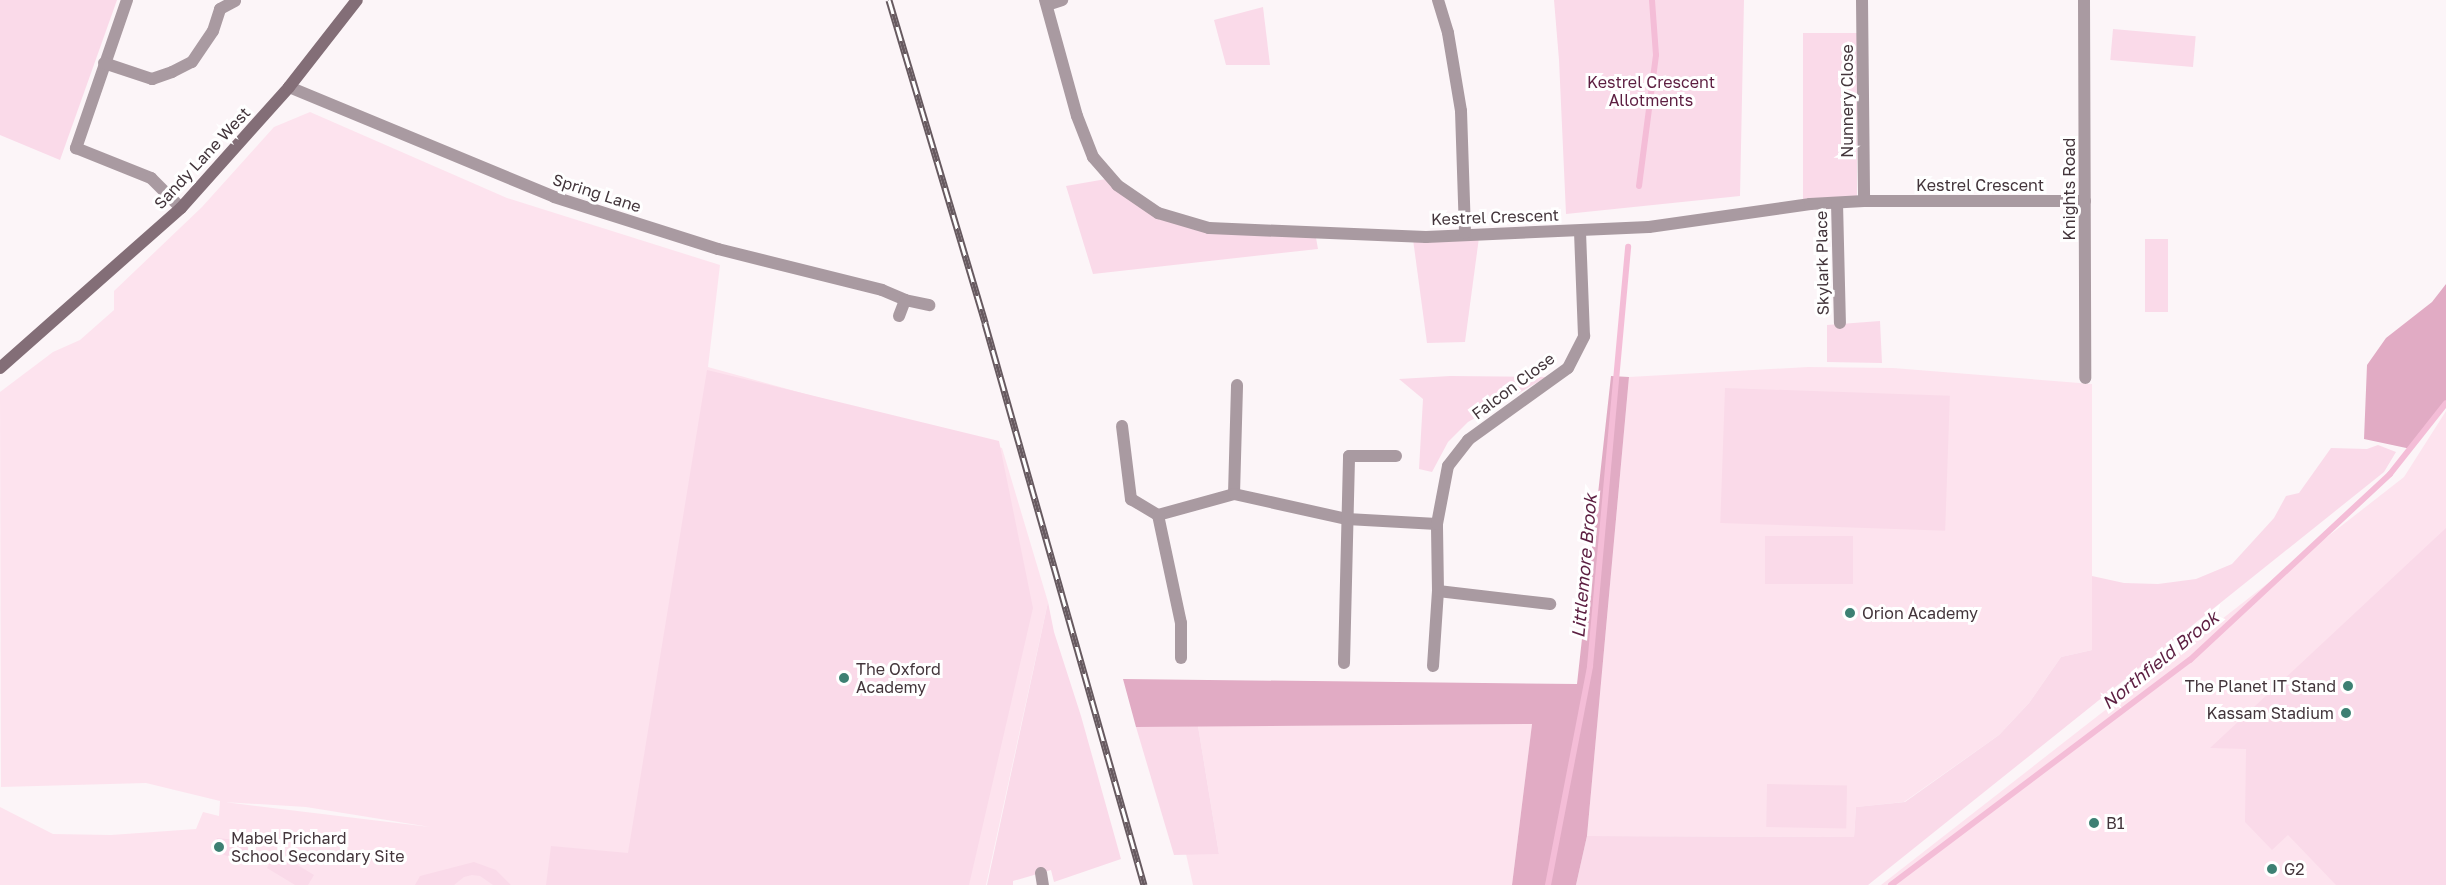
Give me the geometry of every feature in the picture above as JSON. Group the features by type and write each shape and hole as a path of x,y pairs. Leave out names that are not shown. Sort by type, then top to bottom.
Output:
{"street":[{"path":"127,0 76,148 151,178 182,207"},
{"name":"Sandy Lane West","path":"0,368 182,207 289,87 357,0"},
{"path":"1046,3 1062,0"},
{"path":"1438,0 1448,33 1461,111 1465,233"},
{"name":"Nunnery Close","path":"1862,0 1864,201"},
{"name":"Knights Road","path":"2084,0 2085,378"},
{"path":"104,63 152,79 172,72 192,62 213,31 220,9 235,1"},
{"name":"Kestrel Crescent","path":"1046,3 1077,116 1093,157 1117,184 1158,213 1209,228 1426,237 1465,233 1649,227 1864,201 2085,201"},
{"name":"Spring Lane","path":"289,87 554,197 718,249 882,290 905,300 929,305"},
{"name":"Skylark Place","path":"1837,203 1840,323"},
{"name":"Falcon Close","path":"1433,666 1438,591 1437,524 1448,466 1468,440 1568,368 1584,336 1580,231"},
{"path":"899,316 905,300"},
{"path":"1234,494 1237,385"},
{"path":"1122,426 1131,499 1158,515 1234,494 1347,519 1437,524"},
{"path":"1344,663 1349,456 1396,456"},
{"path":"1158,515 1181,623 1181,658"},
{"path":"1438,591 1550,604"}],"shaded area":[{"path":"310,112 507,198 720,265 708,367 1002,448 1048,602 986,885 0,885 0,807 53,834 111,835 196,829 203,812 219,816 220,801 146,783 1,787 0,392 53,352 80,340 114,310 114,291 202,207 274,127","holes":["225,802 306,807 430,827"]},
{"path":"2446,284 2446,403 2411,449 2364,439 2367,365 2386,338 2432,302"},
{"name":"Orion Academy","path":"1808,367 1893,368 2092,384 2092,650 2061,657 2029,703 1999,735 1904,802 1856,807 1854,837 1587,836 1629,377"},
{"path":"1611,376 1629,377 1587,836 1576,885 1512,885 1532,724 1136,727 1123,679 1577,684"},
{"path":"2446,411 2446,885 1881,885 2404,477"},
{"path":"1532,724 1512,885 1193,885 1186,854 1219,854 1198,726"}],"green space":[{"path":"0,0 117,0 60,160 0,135"},
{"name":"Kestrel Crescent Allotments","path":"1554,0 1744,0 1740,196 1566,214"},
{"path":"1263,7 1270,65 1226,65 1214,20"},
{"path":"2113,29 2196,36 2193,67 2110,60"},
{"path":"1803,33 1857,33 1857,199 1803,199"},
{"path":"1106,179 1114,189 1190,222 1315,232 1318,249 1093,274 1066,186"},
{"path":"1480,230 1465,342 1427,343 1412,232"},
{"path":"2145,239 2168,239 2168,312 2145,312"},
{"path":"1880,321 1882,363 1827,362 1827,325"},
{"name":"The Oxford Academy","path":"707,370 999,441 1033,608 969,885 546,885 551,846 628,853"},
{"path":"1450,376 1547,377 1468,422 1448,442 1432,472 1419,469 1423,399 1399,379"},
{"path":"1725,388 1950,396 1945,531 1720,523"},
{"path":"2378,445 2396,452 2384,472 1868,885 1576,885 1587,836 1854,837 1856,807 1905,802 1999,735 2029,703 2061,657 2092,650 2092,576 2124,583 2158,584 2196,579 2232,564 2274,518 2286,496 2299,493 2331,448 2367,449"},
{"name":"Kassam Stadium","path":"2446,528 2446,885 2336,885 2288,835 2272,850 2245,822 2246,749 2210,748"},
{"path":"1765,536 1853,536 1853,584 1765,584"},
{"path":"1048,602 1054,632 1081,716 1121,859 1054,882 1051,870 1013,881 1013,885 987,885"},
{"path":"1198,726 1219,854 1174,855 1136,727"},
{"path":"1767,784 1847,785 1846,828 1766,827"},
{"path":"217,838 246,841 251,865 211,850"},
{"path":"276,852 314,875 308,885 295,885 267,868"},
{"path":"474,862 496,870 511,885 493,885 480,876 472,875 464,877 454,885 415,885 420,876"}],"waterway":[{"name":"Littlemore Brook","path":"1639,186 1656,55 1652,0"},
{"name":"Littlemore Brook","path":"1548,885 1590,666 1628,247"},
{"name":"Northfield Brook","path":"1891,885 2190,660 2390,474 2446,403"}],"railway":[{"path":"889,0 985,323 1144,885"}],"place":[{"name":"Orion Academy","path":"1850,613"},
{"name":"The Oxford Academy","path":"844,678"},
{"name":"The Planet IT Stand","path":"2348,686"},
{"name":"Kassam Stadium","path":"2346,713"},
{"name":"B1","path":"2094,823"},
{"name":"Mabel Prichard School Secondary Site","path":"219,847"},
{"name":"G2","path":"2272,869"}]}
